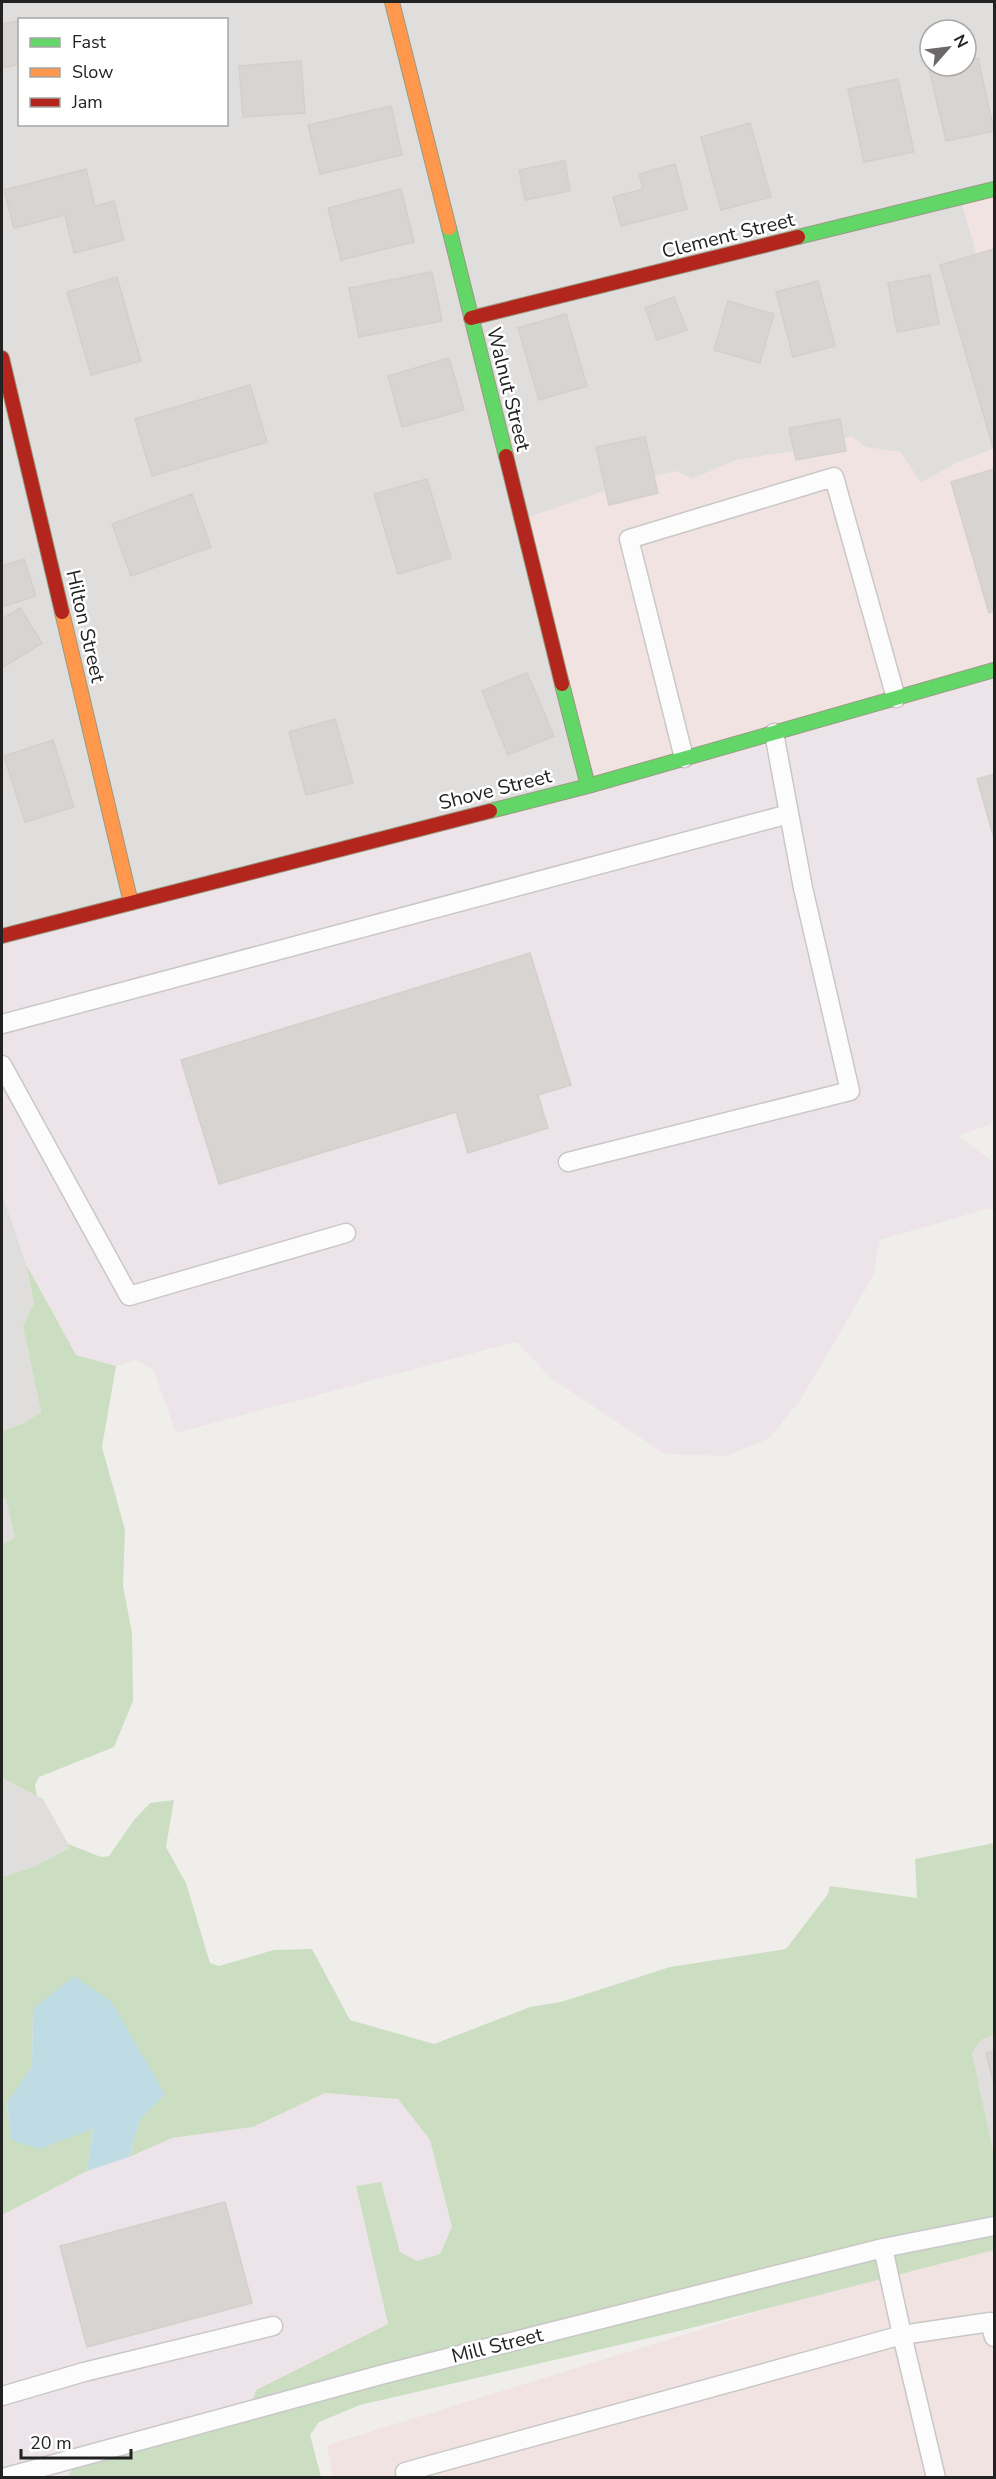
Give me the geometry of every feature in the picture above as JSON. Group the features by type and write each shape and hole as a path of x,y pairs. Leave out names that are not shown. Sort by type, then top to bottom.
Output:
{"street":[{"name":"Walnut Street","path":"392,2 588,786"},
{"name":"Clement Street","path":"471,318 994,189"},
{"name":"Hilton Street","path":"2,358 131,903"},
{"name":"Shove Street","path":"2,936 588,786 994,670"}],"lane":[{"path":"684,758 629,539 834,477 896,698"},
{"path":"568,1162 850,1091 803,888 774,732"},
{"path":"2,1024 789,814"},
{"path":"2,1065 129,1296 346,1233"},
{"name":"Mill Street","path":"3,2478 384,2374 884,2248 994,2226"},
{"path":"884,2248 936,2478"},
{"path":"406,2478 405,2472 902,2335 990,2322 994,2337"},
{"path":"2,2396 84,2372 273,2326"}],"shaded area":[{"path":"2,2 994,2 994,184 961,199 994,317 994,449 958,462 921,483 900,452 827,446 737,460 692,479 592,782 2,936"},
{"path":"994,184 994,317 961,198"},
{"path":"851,436 866,447 900,452 921,483 958,462 994,449 994,670 592,782 528,517 639,479 677,471 692,479 737,460 827,446"},
{"path":"994,670 994,1123 958,1136 994,1162 994,1212 990,1208 880,1240 873,1276 800,1401 769,1438 727,1456 665,1454 551,1378 516,1342 176,1433 153,1369 134,1360 116,1366 76,1355 26,1264 2,1193 2,936"},
{"path":"2,1193 26,1264 34,1303 23,1326 41,1412 24,1423 2,1431"},
{"path":"2,1497 6,1499 15,1538 2,1544"},
{"path":"2,1778 43,1799 70,1847 33,1867 2,1877"},
{"path":"994,2035 994,2155 972,2053 981,2040"},
{"path":"325,2093 399,2099 430,2140 452,2227 440,2254 417,2261 400,2252 381,2183 356,2186 388,2324 256,2390 251,2406 84,2450 68,2476 2,2478 2,2215 87,2171 172,2138 253,2127"},
{"path":"994,2239 994,2477 333,2478 327,2445"}],"green space":[{"path":"26,1264 76,1355 116,1366 102,1447 125,1530 123,1586 132,1633 133,1701 114,1747 39,1777 35,1785 37,1796 2,1778 2,1544 15,1538 6,1499 2,1497 2,1431 24,1423 41,1412 23,1326 34,1303"},
{"path":"174,1800 166,1847 186,1883 210,1963 219,1966 274,1950 312,1949 350,2020 434,2044 530,2007 561,2002 670,1967 786,1949 828,1894 830,1886 917,1898 915,1859 994,1843 994,2035 981,2040 972,2053 994,2155 994,2250 679,2331 360,2405 319,2422 310,2435 321,2477 61,2478 68,2476 83,2450 251,2406 256,2390 388,2324 356,2186 381,2182 400,2252 417,2261 440,2254 452,2227 430,2140 398,2099 325,2093 253,2127 172,2138 129,2157 140,2119 33,2009 32,2066 7,2104 11,2140 93,2129 87,2171 2,2215 2,1877 33,1867 69,1848 68,1844 101,1857 109,1856 134,1820 150,1803"}],"water":[{"path":"74,1976 111,2001 165,2094 140,2119 129,2157 87,2171 93,2129 39,2149 11,2140 7,2103 32,2066 33,2009"}],"building":[{"path":"18,21 18,64 2,68 2,24"},
{"path":"978,58 994,131 946,141 931,78 978,78"},
{"path":"301,61 305,113 243,117 239,66"},
{"path":"898,79 914,152 864,162 848,89"},
{"path":"391,106 402,155 320,174 308,125"},
{"path":"750,123 771,197 721,210 701,137"},
{"path":"565,161 570,191 525,200 519,170"},
{"path":"675,164 687,209 621,226 613,197 643,189 639,174"},
{"path":"86,169 95,206 114,201 124,240 74,253 65,215 14,228 4,190"},
{"path":"401,189 414,242 341,260 328,208"},
{"path":"994,249 994,451 940,265"},
{"path":"432,272 442,321 359,337 349,288"},
{"path":"930,275 939,324 897,332 888,283"},
{"path":"117,277 141,361 91,375 67,292"},
{"path":"818,281 835,346 793,357 776,292"},
{"path":"674,297 687,330 657,340 645,308"},
{"path":"728,301 774,314 760,363 714,350"},
{"path":"566,314 587,386 539,400 518,328"},
{"path":"449,358 464,410 402,427 388,376"},
{"path":"250,385 267,442 152,476 135,419"},
{"path":"840,419 846,451 796,460 789,428"},
{"path":"645,437 658,493 609,505 596,447"},
{"path":"994,469 994,611 989,613 951,482"},
{"path":"427,479 451,558 398,574 374,494"},
{"path":"192,494 211,547 131,576 112,524"},
{"path":"24,559 36,596 2,607 2,566"},
{"path":"20,608 42,643 2,668 2,619"},
{"path":"527,673 554,736 508,755 482,691"},
{"path":"335,719 353,783 306,795 289,732"},
{"path":"53,740 74,807 25,822 4,756"},
{"path":"994,774 994,838 977,779"},
{"path":"530,953 571,1085 538,1095 548,1128 468,1153 456,1112 219,1184 181,1060"},
{"path":"994,2051 994,2084 986,2053"},
{"path":"225,2202 252,2303 87,2347 60,2246"}],"traffic: fast":[{"path":"798,237 994,189"},
{"path":"449,228 506,456"},
{"path":"490,811 588,786 994,670"},
{"path":"562,684 588,786"}],"traffic: slow":[{"path":"392,2 449,228"},
{"path":"62,612 131,903"}],"traffic: jam":[{"path":"471,318 798,237"},
{"path":"2,358 62,612"},
{"path":"506,456 562,684"},
{"path":"2,936 490,811"}]}
